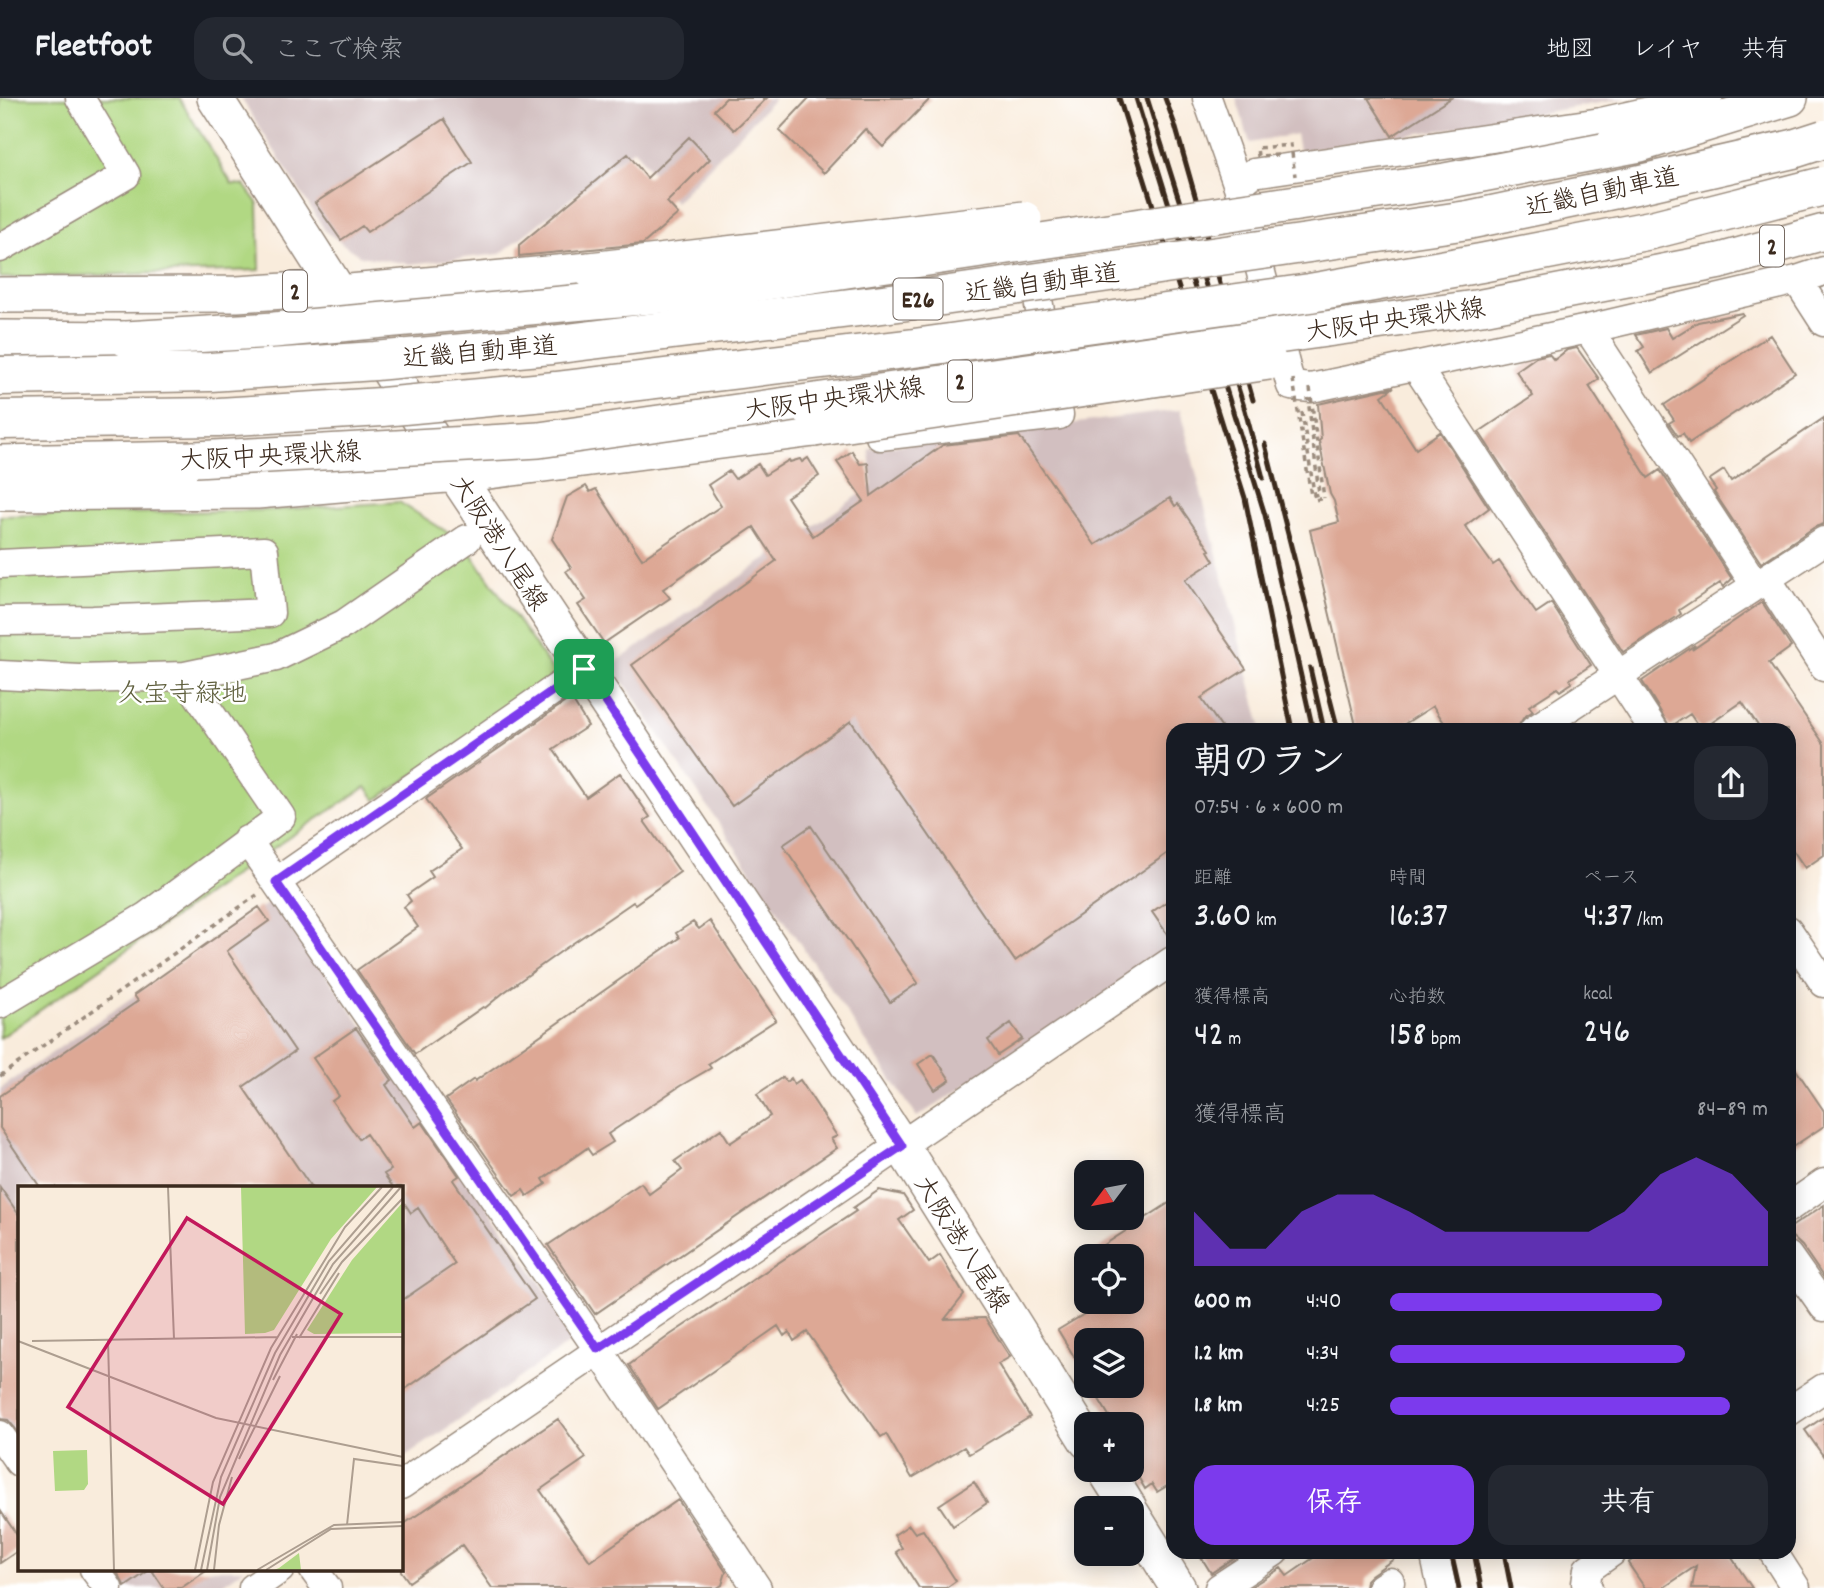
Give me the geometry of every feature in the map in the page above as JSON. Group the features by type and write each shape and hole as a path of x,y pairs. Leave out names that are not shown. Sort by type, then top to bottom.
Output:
{"highway":[{"name":"近畿自動車道","path":"0,376 211,372 389,359 551,345 901,302 1468,220 1636,185 1793,149 1824,139"},
{"name":"近畿自動車道","path":"0,420 219,417 382,407 556,391 914,348 1310,293 1481,264 1651,230 1824,186"}],"main road":[{"name":"大阪港八尾線","path":"215,98 455,474 902,1146 1074,1420"},
{"name":"2","path":"0,338 126,339 274,330 706,291 1445,181 1640,144 1790,98"},
{"name":"2","path":"0,295 300,290 339,293 590,270 1126,207 1384,170 1445,181"},
{"name":"大阪中央環状線","path":"0,463 195,459 538,440 1482,307 1720,261 1824,232"},
{"name":"2","path":"0,493 257,491 455,474 814,429 1319,354 1482,307"},
{"path":"1144,1533 1178,1588"}],"street":[{"path":"0,248 126,175 80,98"},
{"path":"1207,98 1238,186 1291,386 1311,388 1588,329 1797,280 1824,271"},
{"path":"1238,186 1254,173 1601,122 1708,98"},
{"path":"590,270 665,252 1021,207 1059,415 708,456 620,453"},
{"path":"1797,280 1824,322"},
{"path":"1588,329 1762,583 1824,667"},
{"path":"1416,366 1649,723"},
{"path":"0,675 79,679 185,676 276,657 344,624 467,539"},
{"path":"1544,723 1824,541"},
{"path":"0,564 264,551 270,613 0,621"},
{"path":"276,882 584,669"},
{"path":"0,1004 253,849 281,817 185,676"},
{"path":"253,849 598,1349 751,1586"},
{"path":"1796,942 1824,983"},
{"path":"402,1484 1166,965"},
{"path":"1796,1202 1824,1183"},
{"path":"1796,1267 1824,1307"},
{"path":"1796,1407 1824,1388"},
{"path":"0,1435 18,1461"},
{"path":"1219,1588 1263,1559"},
{"path":"1436,1559 1442,1588"},
{"path":"1588,1588 1588,1569 1602,1559"},
{"path":"1777,1559 1796,1588"},
{"path":"95,1570 108,1588"},
{"path":"253,1588 279,1570"},
{"path":"314,1570 327,1588"}],"path":[{"path":"1278,155 1258,156 1257,148 1291,145 1295,178"},
{"path":"1293,379 1311,496 1319,494 1308,398 1301,400 1311,475 1313,487 1315,500 1324,498 1310,388"},
{"path":"0,1076 276,882"}],"shaded area":[{"path":"241,98 775,98 675,202 634,149 500,254 409,264 360,256 326,232"},
{"path":"1236,98 1628,98 1299,151 1296,134 1250,143"},
{"path":"1180,410 1260,723 1166,723 1166,954 917,1117 612,665 872,486 869,449"},
{"path":"274,899 578,1337 402,1459 402,1186 18,1186 18,1454 0,1427 0,1089"},
{"path":"99,1570 243,1570 217,1588 112,1588"}],"green space":[{"path":"0,98 179,98 232,184 244,185 258,204 260,270 0,278"},
{"name":"久宝寺緑地","path":"399,502 463,542 554,672 555,679 376,800 366,787 0,1038 0,516 274,510"}],"building":[{"path":"726,98 767,98 734,130 714,110"},
{"path":"809,98 931,98 883,147 865,129 824,173 779,130"},
{"path":"1368,98 1451,98 1392,136"},
{"path":"444,119 472,162 367,232 362,226 341,240 315,203"},
{"path":"689,137 710,159 667,202 678,214 643,244 519,256 519,245 628,154 647,178"},
{"path":"1742,313 1743,315 1652,373 1638,351 1644,347 1636,335 1666,328 1672,338 1698,322"},
{"path":"1770,335 1795,373 1689,443 1683,433 1678,436 1669,423 1674,420 1664,405"},
{"path":"1577,348 1599,379 1589,386 1648,478 1660,470 1732,579 1723,587 1720,583 1679,610 1681,614 1623,652 1479,432 1533,396 1516,371 1536,357 1549,354 1554,360 1567,350"},
{"path":"1394,387 1382,396 1416,449 1440,432 1489,508 1465,526 1493,565 1499,561 1536,613 1551,603 1591,665 1570,679 1572,683 1560,691 1557,688 1529,706 1533,711 1520,723 1444,723 1433,706 1406,723 1355,723 1310,530 1339,522 1319,441 1318,404"},
{"path":"1824,418 1824,524 1815,527 1761,563 1714,492 1716,490 1709,480 1724,470 1731,481"},
{"path":"1019,436 1095,545 1170,498 1175,506 1178,504 1210,550 1208,551 1214,561 1185,580 1246,669 1201,698 1218,723 1166,723 1166,854 1015,961 851,721 732,806 632,665 776,561 754,527 663,589 670,598 604,643 578,605 586,600 566,571 571,568 552,539 567,497 586,486 590,492 596,489 642,559 721,506 708,485 729,471 735,479 758,464 765,475 789,460 800,459 802,462 808,458 819,476 787,497 813,536 864,501 837,462 852,451 860,464 868,463 871,496 943,445"},
{"path":"1762,602 1791,647 1769,663 1824,744 1824,855 1805,868 1796,855 1796,723 1756,723 1742,702 1711,723 1696,723 1690,714 1676,723 1668,723 1642,681 1695,645 1692,650"},
{"path":"571,698 588,726 553,749 586,797 620,773 650,817 644,821 680,872 415,1054 357,970 418,927 404,907 411,901 407,895 433,877 429,871 462,849 426,799"},
{"path":"811,826 918,983 890,1002 783,845"},
{"path":"1166,902 1166,932 1152,912"},
{"path":"259,907 269,921 227,951 295,1051 243,1087 310,1186 39,1186 0,1128 0,1096 138,1001 134,995"},
{"path":"710,921 776,1020 708,1064 711,1068 608,1134 613,1142 592,1155 587,1148 543,1179 546,1184 527,1196 523,1190 514,1196 446,1099 679,938 676,933 693,922 699,929"},
{"path":"1011,1023 1022,1039 998,1055 988,1040"},
{"path":"356,1028 392,1080 386,1085 415,1127 422,1122 459,1176 453,1180 535,1299 402,1391 402,1300 455,1264 418,1208 411,1213 402,1200 402,1186 392,1186 384,1174 391,1170 366,1134 359,1139 332,1101 339,1096 313,1058"},
{"path":"933,1054 950,1080 935,1090 918,1064"},
{"path":"1796,1070 1824,1111 1824,1126 1796,1145"},
{"path":"783,1077 786,1082 791,1078 794,1084 800,1080 837,1136 831,1139 837,1148 595,1314 548,1245 641,1183 649,1194 682,1170 675,1161 721,1129 730,1143 770,1116 757,1094"},
{"path":"0,1187 18,1214 18,1432 8,1420 0,1419"},
{"path":"879,1190 903,1195 913,1210 899,1220 929,1263 940,1255 964,1295 945,1319 985,1318 1010,1357 998,1364 1030,1417 969,1454 964,1447 912,1478 886,1434 881,1437 807,1332 794,1341 789,1332 784,1336 778,1326 658,1409 629,1365 856,1211 853,1208"},
{"path":"1166,1205 1166,1487 1157,1492 1152,1484 1145,1489 1141,1482 1144,1482 1144,1412 1107,1412 1098,1398 1144,1398 1144,1328 1074,1328 1074,1356 1058,1330 1084,1314 1144,1314 1144,1244 1106,1244 1127,1230 1144,1230 1144,1219"},
{"path":"1824,1205 1824,1278 1796,1240 1796,1224"},
{"path":"1824,1417 1824,1457 1805,1430"},
{"path":"558,1419 586,1458 540,1490 590,1561 678,1500 726,1572 722,1585 717,1588 492,1588 462,1545 409,1582 401,1571 402,1525"},
{"path":"974,1482 987,1503 953,1526 939,1505"},
{"path":"0,1510 18,1537 18,1551 0,1563"},
{"path":"909,1525 915,1533 923,1530 956,1581 946,1588 919,1588 896,1552 902,1548 894,1535"},
{"path":"1202,1559 1232,1559 1211,1573"},
{"path":"1312,1559 1394,1559 1366,1580 1365,1588 1249,1588 1281,1568 1287,1576"},
{"path":"1634,1559 1733,1559 1752,1588 1692,1588 1696,1566 1663,1588 1645,1588 1628,1563"},
{"path":"116,1570 150,1570 125,1587"},
{"path":"152,1570 208,1570 181,1588 164,1588"}],"railway":[{"path":"1119,98 1245,498 1291,723"},
{"path":"1136,98 1265,515 1311,723"},
{"path":"1147,98 1245,410 1263,478"},
{"path":"1165,98 1253,400"},
{"path":"1265,444 1336,723"},
{"path":"1310,668 1322,723"},
{"path":"1453,1559 1459,1588"},
{"path":"1475,1559 1481,1588"},
{"path":"1505,1559 1511,1588"}],"route":[{"path":"584,669 902,1146 598,1349 276,882 584,669"}]}
